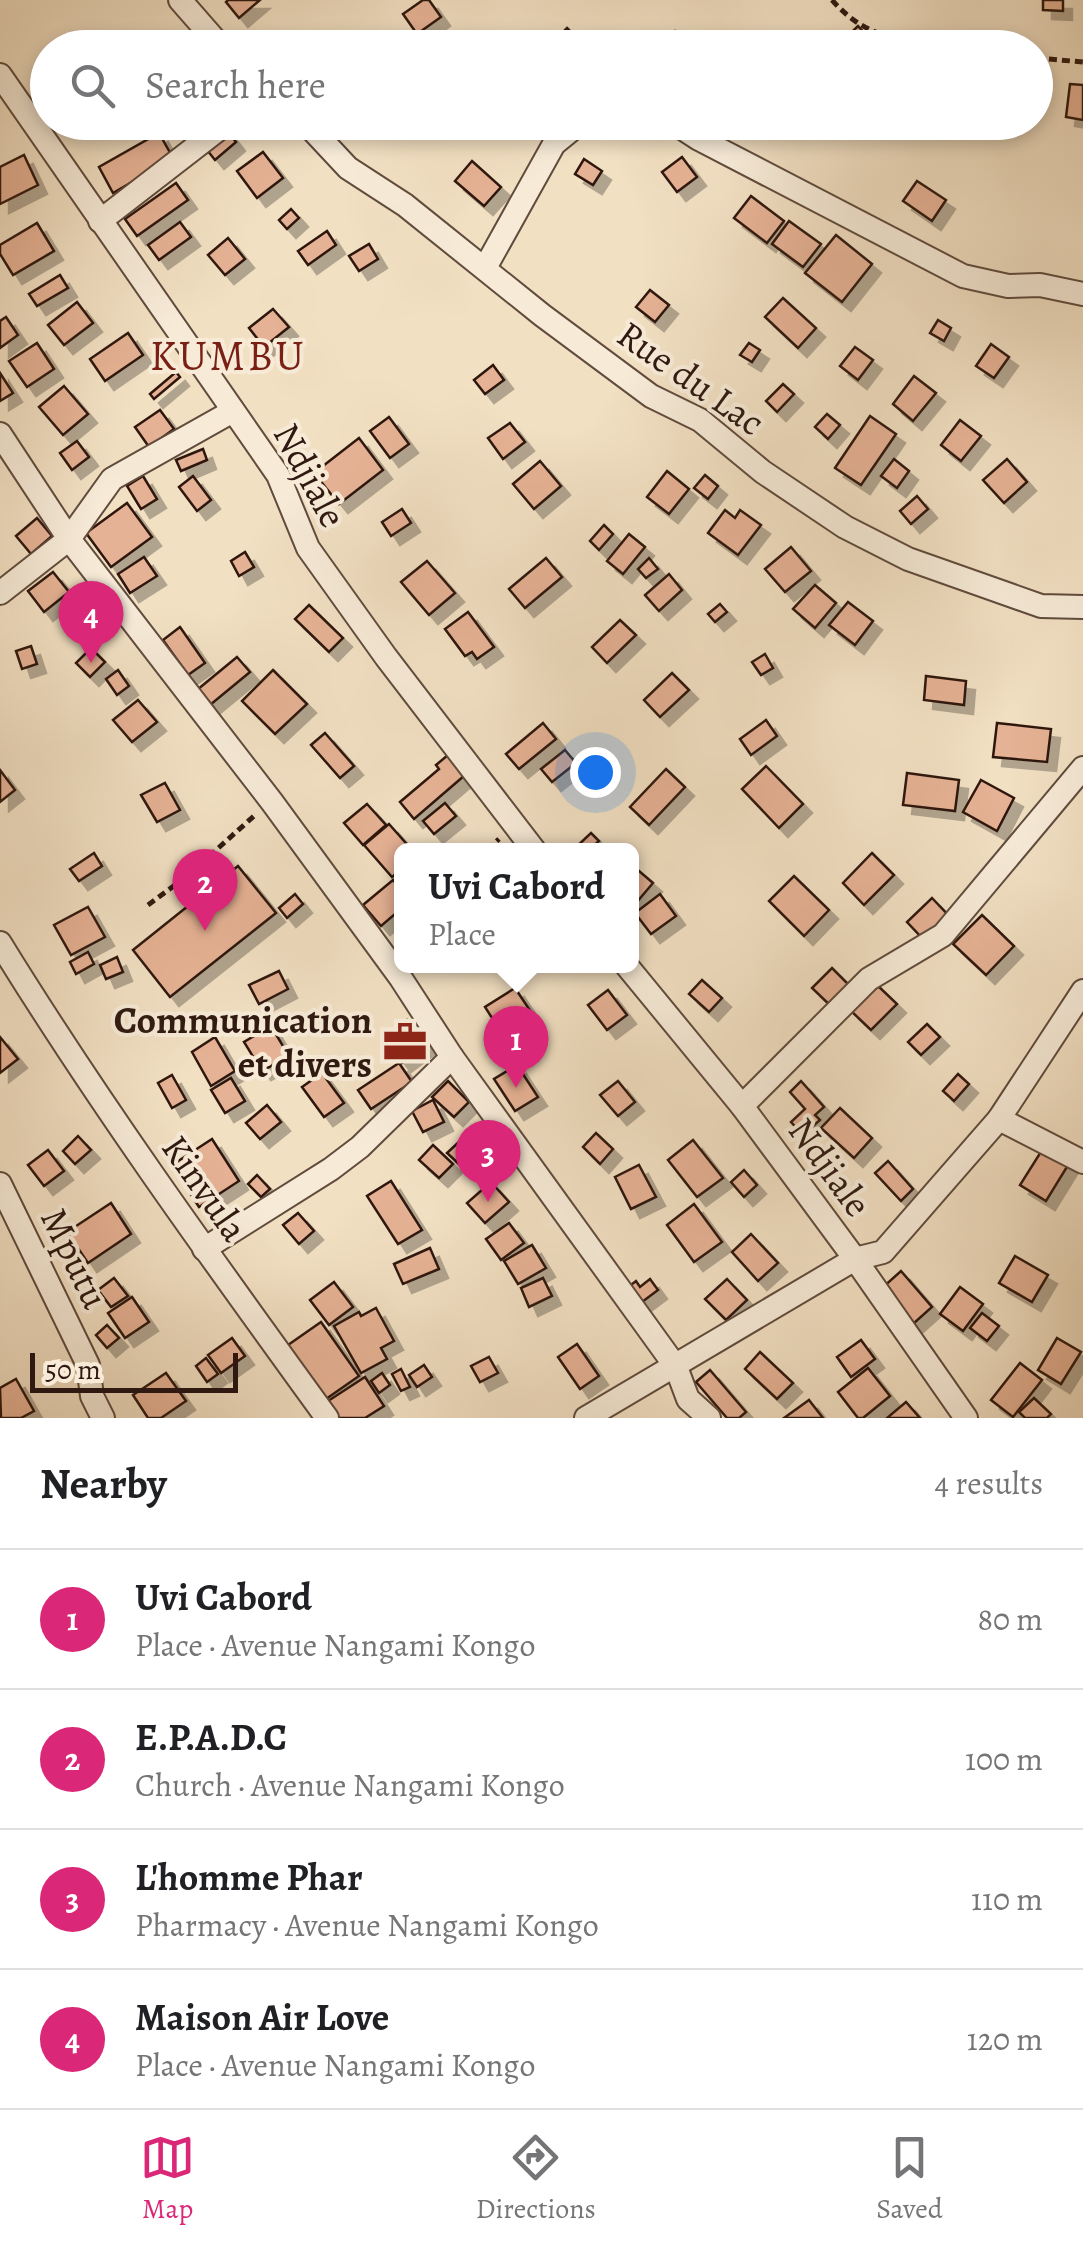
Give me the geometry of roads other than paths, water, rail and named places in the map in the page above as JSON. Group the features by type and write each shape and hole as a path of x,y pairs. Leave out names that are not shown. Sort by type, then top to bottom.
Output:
{"street":[{"path":"180,0 206,30"},
{"name":"Ndjiale","path":"0,75 30,118"},
{"name":"Ndjiale","path":"45,140 278,474 308,548 529,843"},
{"path":"100,220 204,140"},
{"name":"Rue du Lac","path":"322,140 348,168 405,204 542,316 651,396 700,420 763,472 845,527 908,559 1041,606 1083,607"},
{"path":"485,268 559,140"},
{"path":"698,140 963,276 1008,286 1040,285 1083,294"},
{"path":"0,593 69,539 112,479 234,411"},
{"path":"0,434 69,539 394,968"},
{"path":"742,1106 869,979 943,935 1083,768"},
{"name":"Kinvula","path":"0,943 49,1022 204,1249 327,1418"},
{"path":"398,973 452,1057 676,1367 688,1399 709,1418"},
{"name":"Ndjiale","path":"633,973 742,1106 966,1418"},
{"path":"586,1418 855,1259 883,1252 1000,1118 1083,990"},
{"path":"204,1249 332,1168 452,1057"},
{"path":"1000,1118 1083,1162"},
{"name":"Mputu","path":"0,1184 88,1365 92,1396 103,1418"}],"place":[{"name":"Maison Air Love","path":"91,663"},
{"name":"E.P.A.D.C","path":"205,931"},
{"name":"Communication et divers","path":"405,1042"},
{"name":"Uvi Cabord","path":"516,1088"},
{"name":"L'homme Phar","path":"488,1202"}],"district":[{"name":"KUMBU","path":"228,355"}]}
